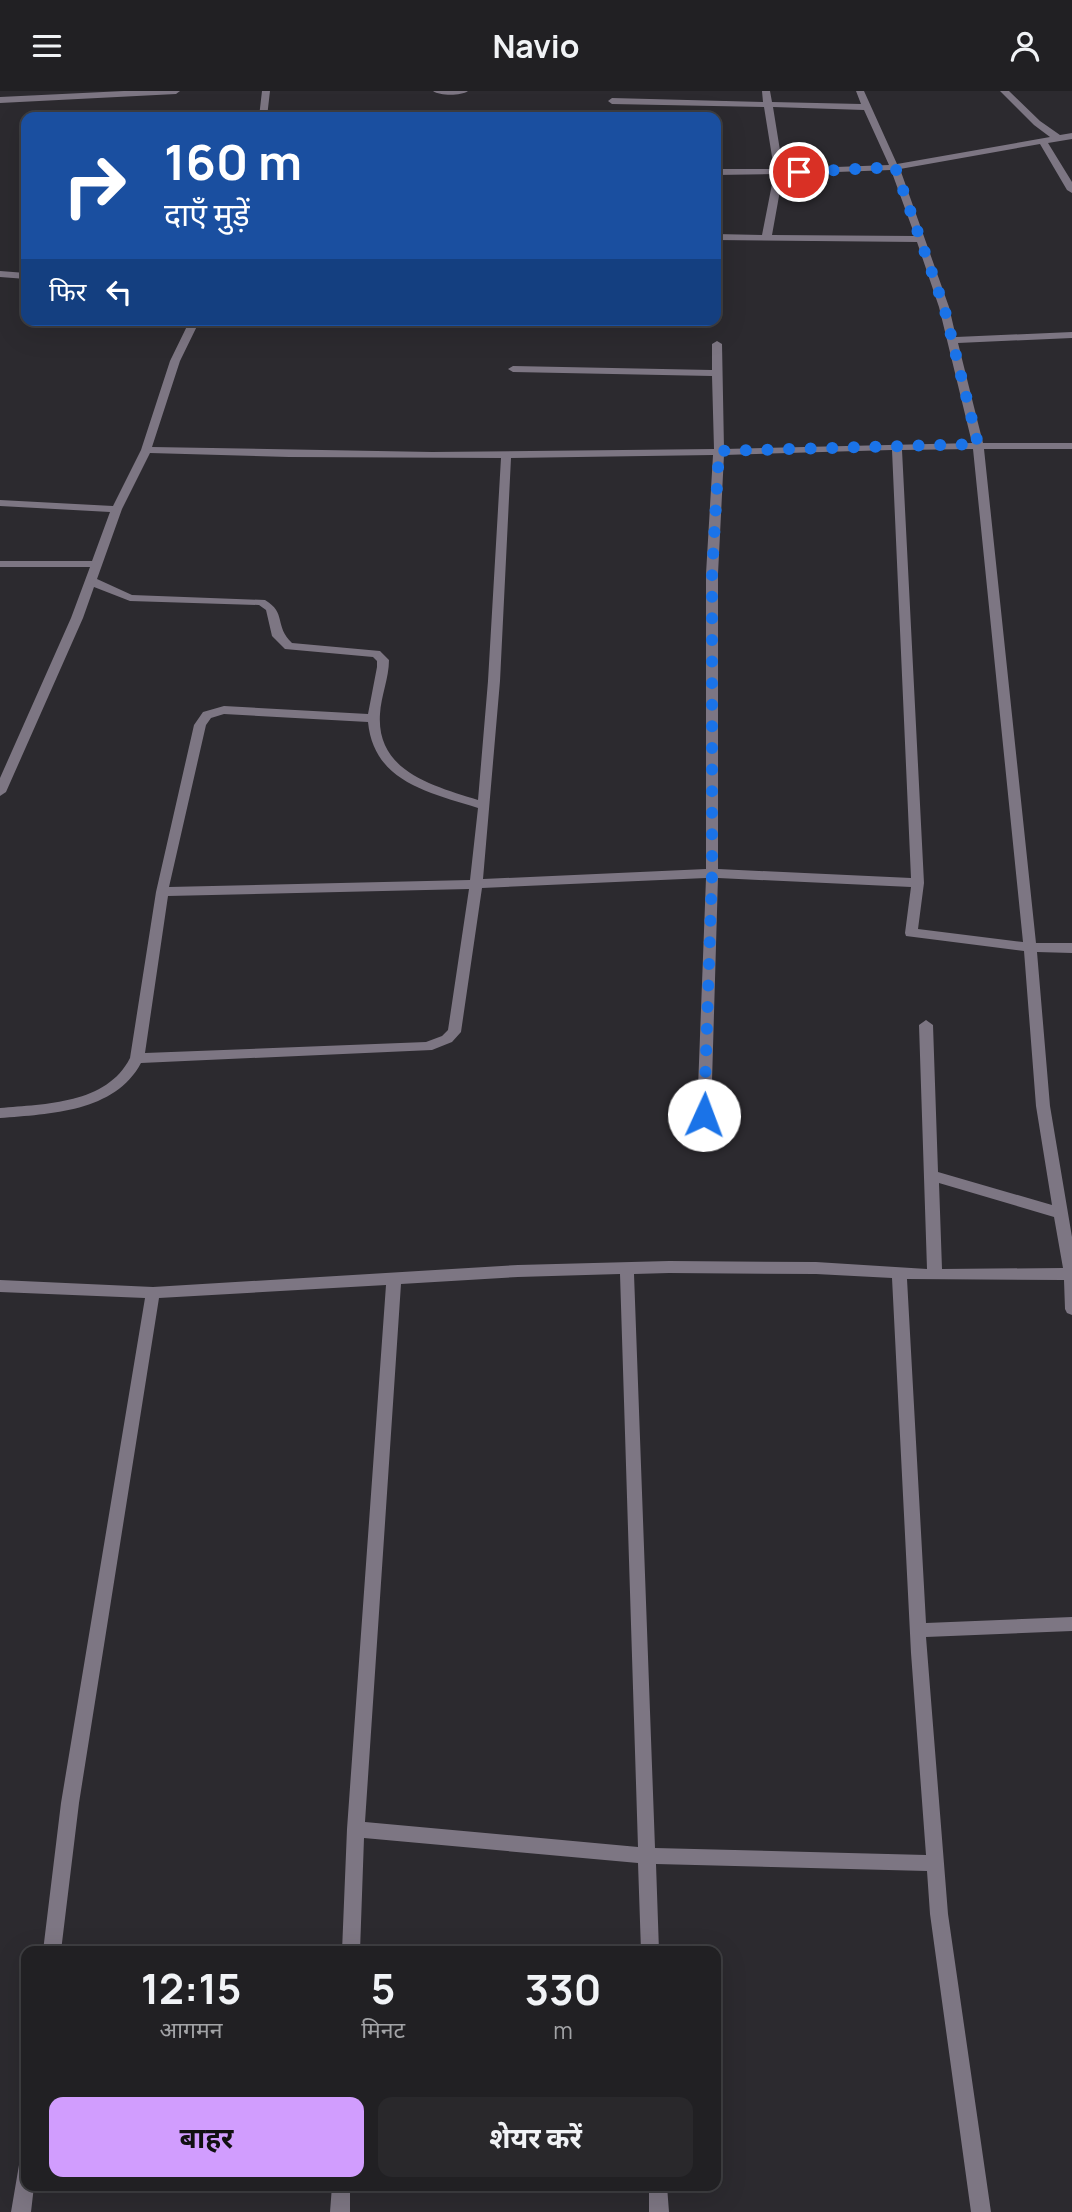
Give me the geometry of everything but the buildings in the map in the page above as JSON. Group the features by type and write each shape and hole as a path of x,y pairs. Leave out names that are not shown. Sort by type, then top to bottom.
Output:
{"street":[{"path":"0,100 176,91"},
{"path":"264,112 266,91"},
{"path":"437,91 464,91"},
{"path":"766,91 779,172 767,236"},
{"path":"860,91 895,167 922,239 953,340 978,444 1030,947 1043,1106 1072,1274 1072,1309"},
{"path":"1004,91 1037,123 1059,139"},
{"path":"612,101 867,107"},
{"path":"721,172 895,167 1072,136"},
{"path":"1043,142 1072,190"},
{"path":"721,237 922,239"},
{"path":"0,274 21,276"},
{"path":"0,792 91,581 117,509 146,450 175,361 192,326"},
{"path":"953,340 1072,335"},
{"path":"704,1115 712,873 712,574 719,451 716,373 718,344"},
{"path":"513,369 716,373"},
{"path":"146,450 294,456 506,456 978,444 1072,446"},
{"path":"897,447 918,883 911,933 1030,947 1072,948"},
{"path":"137,1058 427,1047 447,1039 454,1032 476,884 484,806 494,681 506,456"},
{"path":"0,503 117,509"},
{"path":"0,564 97,564"},
{"path":"91,581 130,598 261,602 271,608 278,636 289,646 376,654 383,660 383,667 374,718 376,743 395,769 424,786 484,806"},
{"path":"0,1113 29,1111 99,1096 124,1079 137,1058 162,892 200,725 207,715 224,710 374,718"},
{"path":"162,892 476,884 712,873 918,883"},
{"path":"926,1025 935,1275"},
{"path":"932,1176 1061,1213"},
{"path":"0,1286 153,1293 394,1278 626,1268 816,1268 935,1275 1072,1274"},
{"path":"626,1268 650,1946"},
{"path":"899,1273 918,1630 939,1914 981,2212"},
{"path":"351,1946 356,1829 394,1278"},
{"path":"53,1946 70,1803 153,1293"},
{"path":"918,1630 1072,1624"},
{"path":"356,1829 646,1856 936,1863"},
{"path":"22,2212 24,2191"},
{"path":"340,2212 341,2191"},
{"path":"658,2191 659,2212"}],"route":[{"path":"704,1115 712,873 712,574 719,451 978,444 944,307 895,167 799,172"}]}
